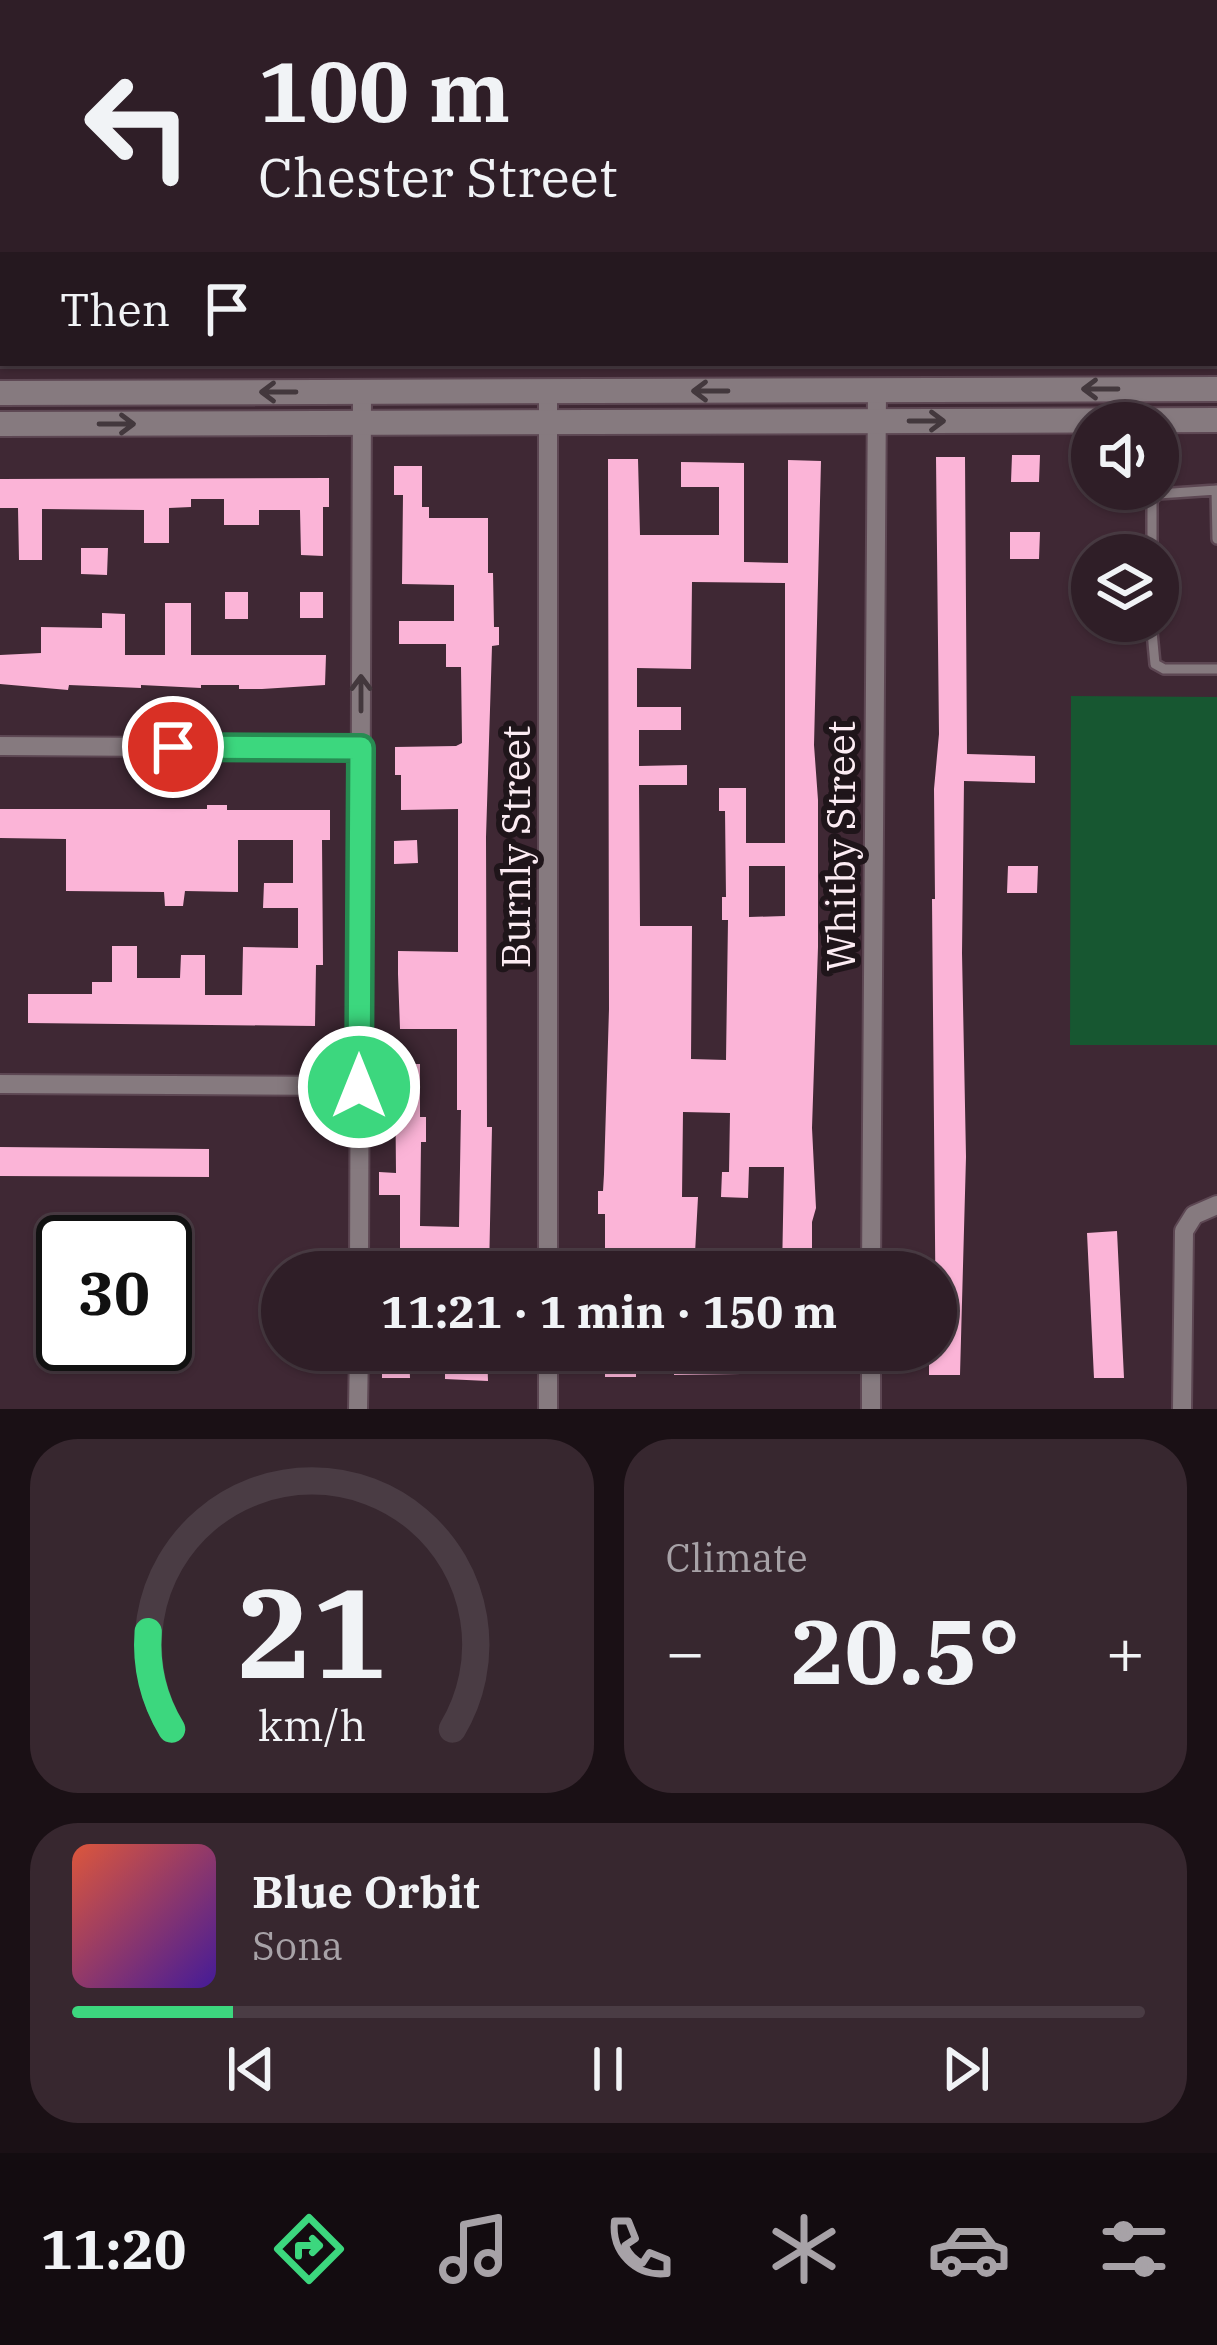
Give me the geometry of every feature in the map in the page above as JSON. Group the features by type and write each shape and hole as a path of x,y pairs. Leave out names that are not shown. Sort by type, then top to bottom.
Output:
{"street":[{"path":"0,393 1217,389"},
{"name":"Burnly Street","path":"548,391 548,1251"},
{"name":"Whitby Street","path":"872,1251 877,391"},
{"path":"358,1251 362,392"},
{"path":"0,424 1217,420"},
{"path":"0,746 361,748"},
{"path":"0,1084 359,1087"},
{"path":"1181,1409 1183,1240 1194,1215 1217,1205"},
{"path":"358,1371 358,1409"},
{"path":"548,1371 548,1409"},
{"path":"871,1371 871,1409"}],"lane":[{"path":"1152,534 1152,500 1158,494 1217,490 1217,539"},
{"path":"1151,642 1151,656 1164,669 1217,669"}],"green space":[{"path":"1071,696 1217,697 1217,1045 1070,1045"}],"building":[{"path":"1012,455 1040,455 1039,482 1011,482"},
{"path":"936,457 965,457 967,754 1035,756 1035,783 964,781 966,1157 960,1375 929,1375 929,1371 957,1371 957,1251 935,1251 932,899 939,734"},
{"path":"608,459 638,459 640,535 719,535 719,487 681,487 681,462 744,463 744,562 788,563 788,460 821,461 814,745 818,947 812,1251 782,1251 784,1167 749,1167 748,1198 721,1197 722,1172 729,1172 730,1113 683,1112 682,1197 698,1197 695,1251 605,1251 605,1214 598,1214 598,1191 603,1191 609,1009","holes":["692,582 785,583 785,843 746,843 746,788 719,788 719,811 725,811 722,920 728,920 726,1060 691,1059 692,926 640,926 639,785 687,785 687,765 639,766 639,730 681,730 681,707 637,707 637,668 691,669","749,866 785,866 785,916 749,917"]},
{"path":"394,466 422,466 422,507 429,507 429,518 488,518 488,573 493,573 494,627 499,627 499,645 492,646 486,837 489,1251 400,1251 400,1195 379,1195 379,1172 396,1173 395,1064 420,1064 420,1117 426,1117 426,1142 421,1142 420,1226 459,1227 457,1029 400,1029 398,974 398,951 458,952 458,809 401,810 401,775 395,775 395,747 462,743 461,667 446,667 446,644 399,644 399,621 454,621 454,585 402,584 403,495 394,495"},
{"path":"329,478 329,507 323,507 323,556 301,555 300,510 259,510 259,525 224,525 224,499 191,499 191,507 169,508 169,543 144,543 144,510 42,509 42,560 19,560 18,508 0,508 0,479"},
{"path":"1010,532 1040,532 1039,559 1010,559"},
{"path":"81,548 108,548 107,575 81,574"},
{"path":"225,592 248,592 248,619 225,619"},
{"path":"300,592 323,592 323,618 300,618"},
{"path":"165,603 191,603 191,655 326,655 325,685 239,689 239,685 69,685 68,690 0,684 0,655 41,653 41,627 102,628 102,613 125,614 125,655 165,655"},
{"path":"207,805 227,805 227,810 330,810 330,840 322,840 323,965 316,965 315,1026 28,1023 28,994 92,994 92,982 112,982 112,946 137,946 137,978 180,978 181,955 205,955 205,995 242,995 243,947 298,948 298,908 263,908 264,883 293,883 293,840 238,840 238,892 185,891 183,906 165,906 164,892 66,891 66,839 0,838 0,809 207,809"},
{"path":"417,840 418,863 394,864 394,841"},
{"path":"1008,866 1038,866 1037,893 1007,893"},
{"path":"0,1147 209,1149 209,1177 0,1176"},
{"path":"1117,1231 1124,1378 1094,1378 1087,1233"},
{"path":"382,1371 410,1371 410,1378 382,1378"},
{"path":"445,1371 488,1371 488,1381 445,1379"},
{"path":"605,1371 636,1371 636,1377 605,1377"},
{"path":"674,1371 741,1371 741,1374 674,1375"}],"route":[{"path":"173,747 361,748 359,1087"}]}
